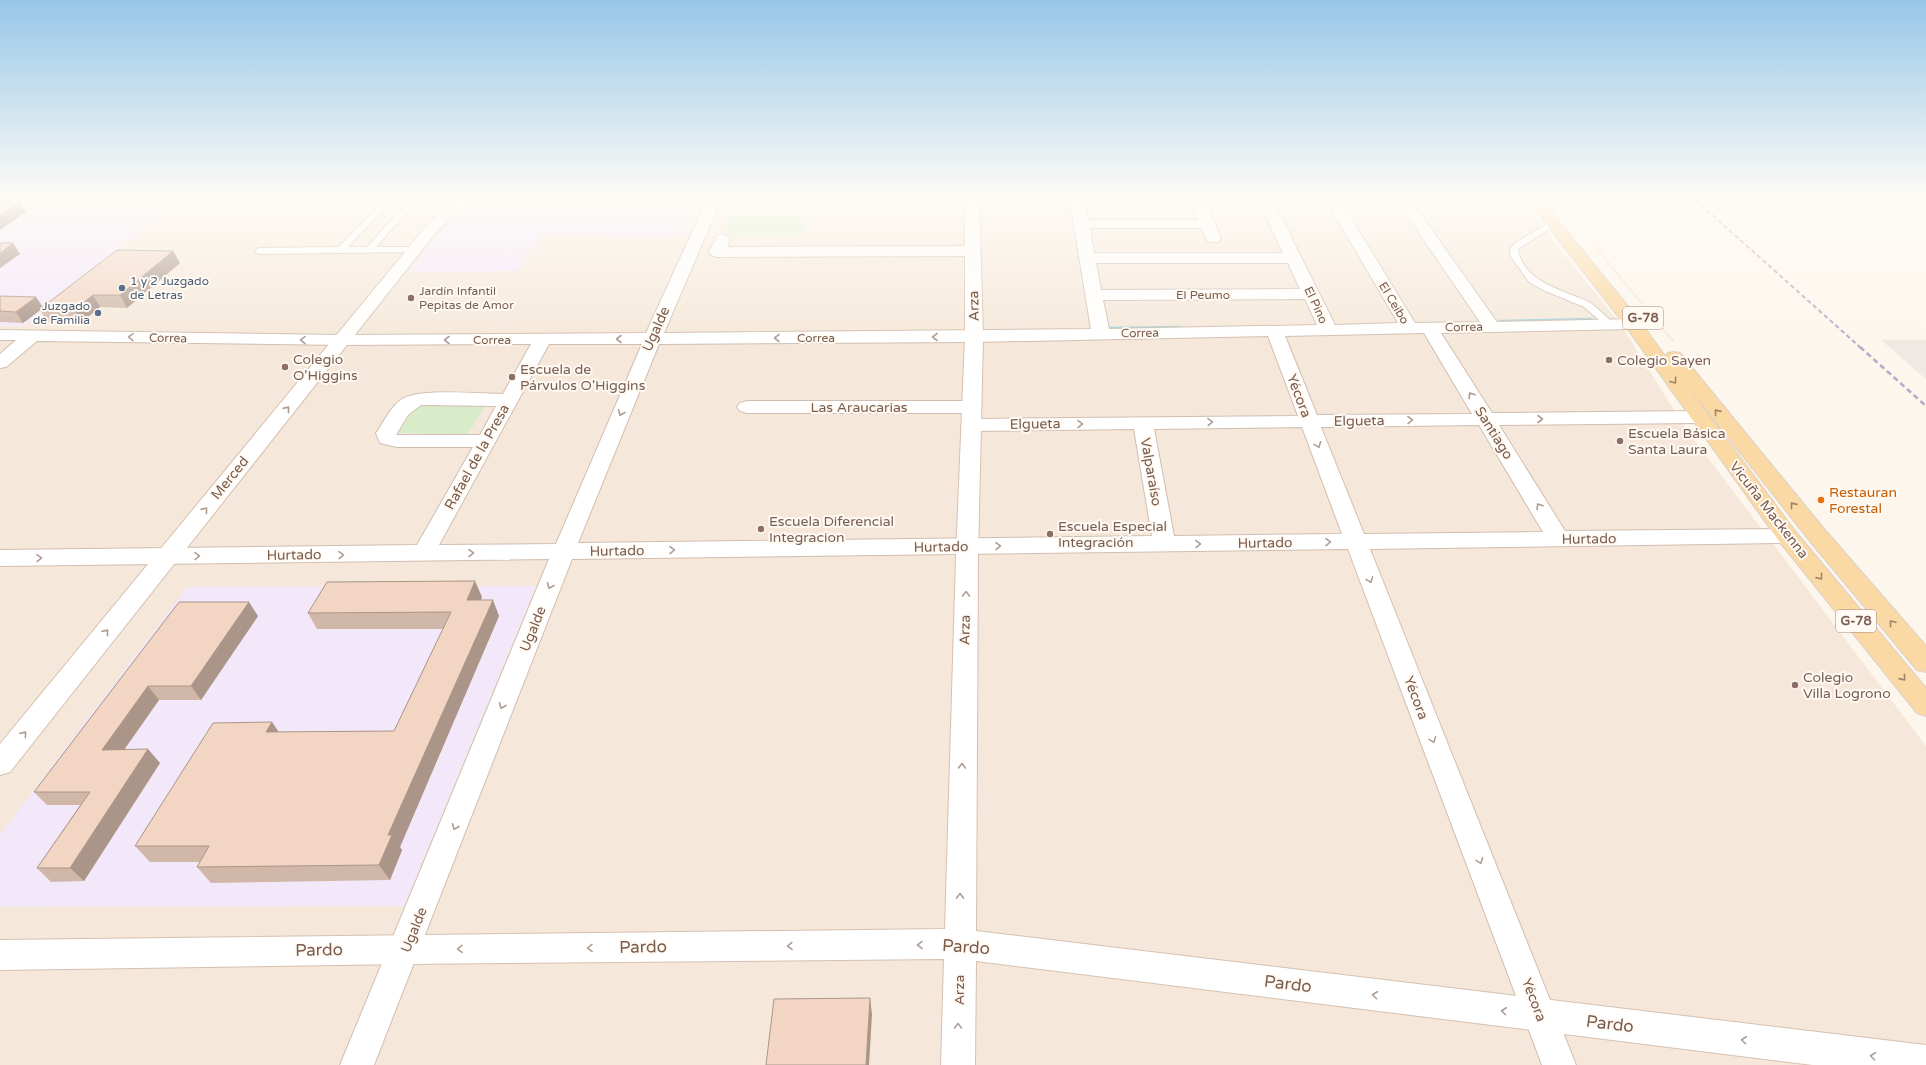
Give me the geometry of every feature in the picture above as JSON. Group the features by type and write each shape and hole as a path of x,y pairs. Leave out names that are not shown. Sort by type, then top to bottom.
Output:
{"main road":[{"name":"Vicuña Mackenna","path":"1572,245 1633,324 1699,417 1787,536 1926,706"},
{"name":"Vicuña Mackenna","path":"1583,245 1812,529 1926,663"}],"street":[{"name":"Merced","path":"0,764 419,245"},
{"name":"Ugalde","path":"356,1065 406,949 563,552 652,339 694,245"},
{"path":"720,245 717,252 973,251"},
{"name":"Arza","path":"958,1065 967,547 974,337 973,245"},
{"path":"1085,245 1101,334"},
{"name":"El Pino","path":"1287,245 1328,329"},
{"name":"El Ceibo","path":"1360,245 1409,328"},
{"path":"1435,245 1491,326"},
{"path":"1087,258 1294,258"},
{"name":"El Peumo","path":"1094,295 1311,294"},
{"name":"Correa","path":"0,336 342,340 974,337 1633,324"},
{"name":"Santiago","path":"1429,327 1559,539"},
{"name":"Yécora","path":"1274,330 1559,1065"},
{"path":"0,363 32,336"},
{"name":"Rafael de la Presa","path":"423,554 543,339"},
{"path":"486,441 397,441 387,439 385,436 404,406 412,401 423,399 509,400"},
{"name":"Las Araucarias","path":"747,407 971,416"},
{"name":"Elgueta","path":"971,416 1143,423 1699,417"},
{"name":"Valparaíso","path":"1143,423 1164,544"},
{"name":"Hurtado","path":"0,558 423,554 1787,536"},
{"name":"Pardo","path":"0,955 406,949 959,944 1926,1062"}],"lane":[{"path":"341,250 346,245"},
{"path":"369,250 374,245"},
{"path":"1519,245 1514,249 1515,257 1532,280 1546,288 1587,305 1610,324"},
{"path":"259,251 414,250"}],"shaded area":[{"path":"0,245 1556,245 1619,322 1686,429 1926,746 1926,1065 0,1065"},
{"path":"0,245 123,245 112,253 116,254 25,326 0,326"},
{"path":"431,245 535,245 517,271 410,272"},
{"path":"1881,340 1926,340 1926,379"},
{"path":"536,586 404,906 0,907 0,835 187,587"}],"green space":[{"path":"418,404 486,405 468,434 398,433"}],"building":[{"path":"0,245 11,245 0,253"},
{"path":"117,250 173,251 120,295 93,295 74,310 40,309"},
{"path":"0,296 36,297 16,312 0,311"},
{"path":"475,581 467,600 493,600 388,835 392,835 379,865 197,867 209,846 135,846 213,723 272,722 266,732 394,731 451,612 308,613 327,582"},
{"path":"179,602 249,602 191,686 148,686 102,750 148,749 70,868 37,868 90,792 34,792"},
{"path":"870,998 866,1065 766,1065 774,999"}],"waterway":[{"path":"1501,322 1591,320"},
{"path":"1111,329 1179,328"}],"railway":[{"path":"1746,245 1861,348"},
{"path":"1860,347 1926,406"}],"place":[{"name":"1 y 2 Juzgado de Letras","path":"122,288"},
{"name":"Jardín Infantil Pepitas de Amor","path":"411,298"},
{"name":"Juzgado de Familia","path":"98,313"},
{"name":"Colegio Sayen","path":"1609,360"},
{"name":"Colegio O'Higgins","path":"285,367"},
{"name":"Escuela de Párvulos O'Higgins","path":"512,377"},
{"name":"Escuela Básica Santa Laura","path":"1620,441"},
{"name":"Restauran Forestal","path":"1821,500"},
{"name":"Escuela Diferencial Integracion","path":"761,529"},
{"name":"Escuela Especial Integración","path":"1050,534"},
{"name":"Colegio Villa Logrono","path":"1795,685"}]}
